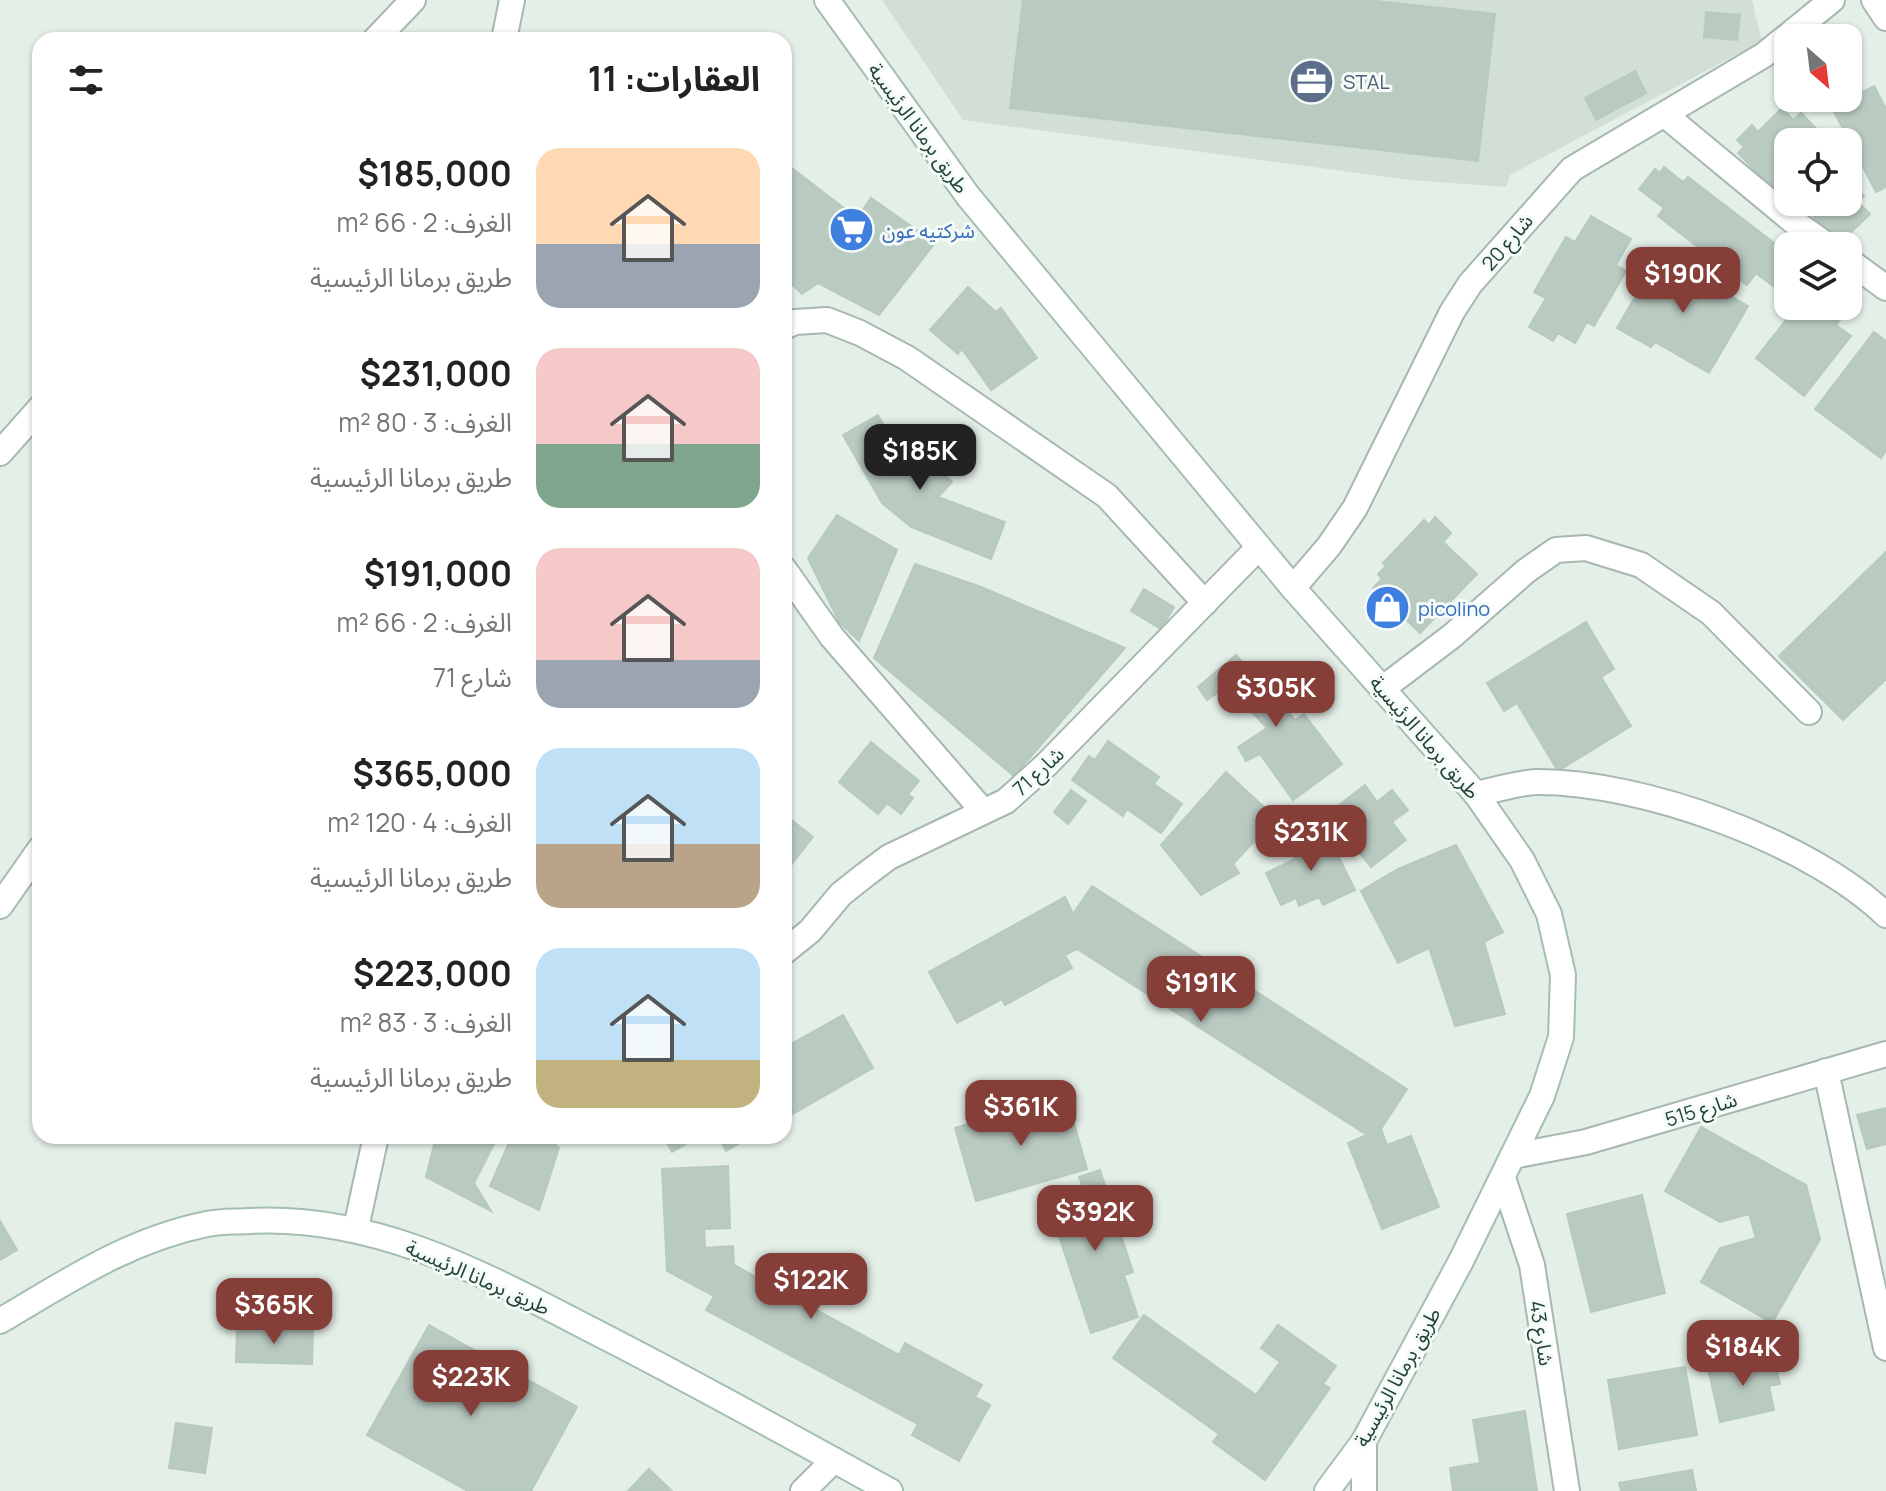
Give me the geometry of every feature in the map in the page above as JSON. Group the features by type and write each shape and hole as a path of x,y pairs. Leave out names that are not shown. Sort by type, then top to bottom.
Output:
{"street":[{"path":"383,32 413,0"},
{"path":"506,32 512,0"},
{"name":"طريق برمانا الرئيسية","path":"827,0 968,196 1293,588 1476,794 1522,860 1549,914 1563,975 1561,1037 1542,1096 1364,1441 1327,1491"},
{"name":"شارع 20","path":"1293,588 1329,546 1355,508 1452,312 1470,284 1572,169 1764,55 1832,0"},
{"path":"1874,0 1886,18"},
{"path":"1665,115 1808,232"},
{"path":"1862,270 1886,288"},
{"path":"792,323 827,320 860,333 907,358 1107,496 1205,603"},
{"path":"0,453 32,417"},
{"name":"شارع 71","path":"792,946 810,931 841,894 889,857 1006,801 1046,765 1259,547"},
{"path":"1382,689 1556,550 1586,548 1641,565 1711,613 1809,712"},
{"path":"792,580 832,637 983,811"},
{"path":"1476,794 1534,782 1599,786 1656,798 1746,832 1822,867 1886,915"},
{"path":"0,906 32,860"},
{"name":"شارع 515","path":"1508,1167 1886,1054"},
{"path":"1826,1071 1886,1348"},
{"path":"356,1228 374,1144"},
{"name":"شارع 43","path":"1508,1167 1532,1265 1567,1491"},
{"name":"طريق برمانا الرئيسية","path":"0,1321 106,1258 159,1235 211,1223 270,1220 356,1228 424,1249 531,1300 712,1392 890,1491"},
{"path":"1364,1441 1364,1491"},
{"path":"803,1491 834,1460"}],"shaded area":[{"name":"STAL","path":"882,0 1752,0 1762,41 1510,175 1506,187 1410,180 963,120"}],"building":[{"path":"1023,0 1367,0 1495,14 1478,161 1010,108"},
{"path":"1706,12 1740,15 1737,40 1704,37"},
{"path":"1635,71 1646,93 1596,120 1585,98"},
{"path":"1874,86 1886,109 1886,187 1876,192 1862,165 1862,128 1842,128 1834,112 1862,112 1862,92"},
{"path":"1778,112 1786,112 1793,120 1801,113 1815,128 1774,128 1774,190 1738,153 1744,147 1737,140 1752,125 1758,132"},
{"path":"1664,167 1683,182 1688,177 1774,243 1773,286 1756,273 1747,285 1658,216 1664,208 1639,189 1655,169 1660,173"},
{"name":"شركتيه عون","path":"792,168 857,218 871,198 935,243 879,315 818,283 802,294 792,285"},
{"path":"1862,206 1870,214 1851,232 1829,232 1814,216 1862,216"},
{"path":"1591,216 1631,239 1616,265 1626,271 1594,326 1587,322 1575,343 1558,333 1553,341 1529,327 1546,298 1534,292 1566,237 1575,242"},
{"path":"1659,255 1748,306 1709,373 1655,342 1651,347 1617,328"},
{"path":"968,287 996,312 1001,308 1037,358 991,390 962,349 958,354 930,330"},
{"path":"1786,320 1840,320 1836,325 1851,336 1804,396 1756,358"},
{"path":"1874,332 1886,341 1886,451 1881,458 1815,409"},
{"path":"878,415 910,471 924,455 952,482 938,497 1005,522 991,559 911,527 882,503 843,435"},
{"path":"837,515 897,550 859,641 839,622 808,558"},
{"path":"1435,517 1451,533 1443,542 1477,574 1420,633 1373,588 1382,579 1378,574 1386,566 1383,563 1424,520 1429,525"},
{"path":"1886,552 1886,679 1843,720 1779,656"},
{"path":"915,564 981,587 1125,648 1014,776 874,658"},
{"path":"1144,589 1174,607 1161,629 1131,611"},
{"path":"1586,622 1614,669 1601,677 1631,726 1558,771 1517,703 1504,711 1487,683"},
{"path":"1236,655 1259,682 1267,675 1290,700 1284,707 1295,720 1304,714 1342,764 1293,800 1260,754 1246,761 1238,747 1267,728 1236,695 1227,701 1221,690 1207,700 1198,687"},
{"path":"1108,741 1159,777 1154,784 1182,804 1161,833 1127,809 1123,816 1072,780 1089,756 1095,760"},
{"path":"871,742 919,781 908,794 913,798 901,814 887,803 878,814 839,782"},
{"path":"1226,772 1276,818 1233,864 1239,873 1201,895 1161,845"},
{"path":"1365,785 1377,802 1392,790 1408,810 1392,822 1406,840 1371,867 1329,813"},
{"path":"1071,790 1086,801 1068,824 1054,812"},
{"path":"792,820 813,837 792,864"},
{"path":"1312,829 1319,844 1330,839 1355,890 1323,905 1319,897 1299,906 1296,898 1281,905 1266,873 1295,859 1287,841"},
{"path":"1456,845 1503,932 1484,942 1505,1014 1455,1026 1429,948 1398,963 1361,891 1398,869"},
{"path":"1092,886 1407,1089 1381,1129 1387,1145 1411,1136 1439,1207 1382,1229 1348,1143 1367,1135 1077,949 1065,955 1072,968 1005,1005 1002,999 957,1023 929,972 1065,897 1073,914"},
{"path":"843,1015 873,1068 792,1114 792,1044"},
{"path":"1066,1095 1087,1169 976,1201 955,1128"},
{"path":"1886,1108 1886,1144 1867,1149 1857,1115"},
{"path":"1701,1127 1806,1185 1820,1239 1772,1323 1701,1282 1720,1248 1756,1238 1749,1214 1720,1222 1665,1191"},
{"path":"494,1144 474,1183 491,1211 426,1177 434,1145"},
{"path":"508,1144 555,1144 559,1148 539,1210 490,1186"},
{"path":"668,1144 686,1144 672,1152"},
{"path":"722,1144 739,1144 726,1151"},
{"path":"728,1166 730,1228 704,1229 705,1248 733,1246 734,1265 899,1355 905,1343 982,1385 975,1397 990,1405 959,1461 912,1435 918,1424 706,1310 714,1296 667,1271 662,1169"},
{"path":"1100,1170 1133,1272 1124,1275 1138,1317 1091,1333 1048,1203 1084,1191 1079,1177"},
{"path":"1642,1195 1665,1293 1591,1312 1567,1214"},
{"path":"0,1221 17,1250 0,1260"},
{"path":"1144,1315 1256,1395 1280,1362 1261,1348 1278,1325 1336,1366 1323,1384 1330,1388 1265,1480 1213,1442 1219,1434 1113,1358"},
{"path":"429,1325 577,1407 531,1491 468,1491 367,1435"},
{"path":"237,1328 313,1330 312,1364 236,1362"},
{"path":"1765,1355 1767,1365 1775,1363 1780,1384 1769,1386 1774,1410 1720,1422 1708,1368"},
{"path":"1685,1367 1697,1435 1619,1449 1608,1380"},
{"path":"1525,1411 1537,1491 1453,1491 1450,1468 1480,1463 1473,1420"},
{"path":"176,1423 212,1428 205,1473 169,1468"},
{"path":"649,1469 672,1491 628,1491"},
{"path":"1692,1470 1696,1491 1621,1491 1619,1483"}],"place":[{"name":"STAL","path":"1312,81"},
{"name":"شركتيه عون","path":"851,230"},
{"name":"picolino","path":"1387,608"}]}
